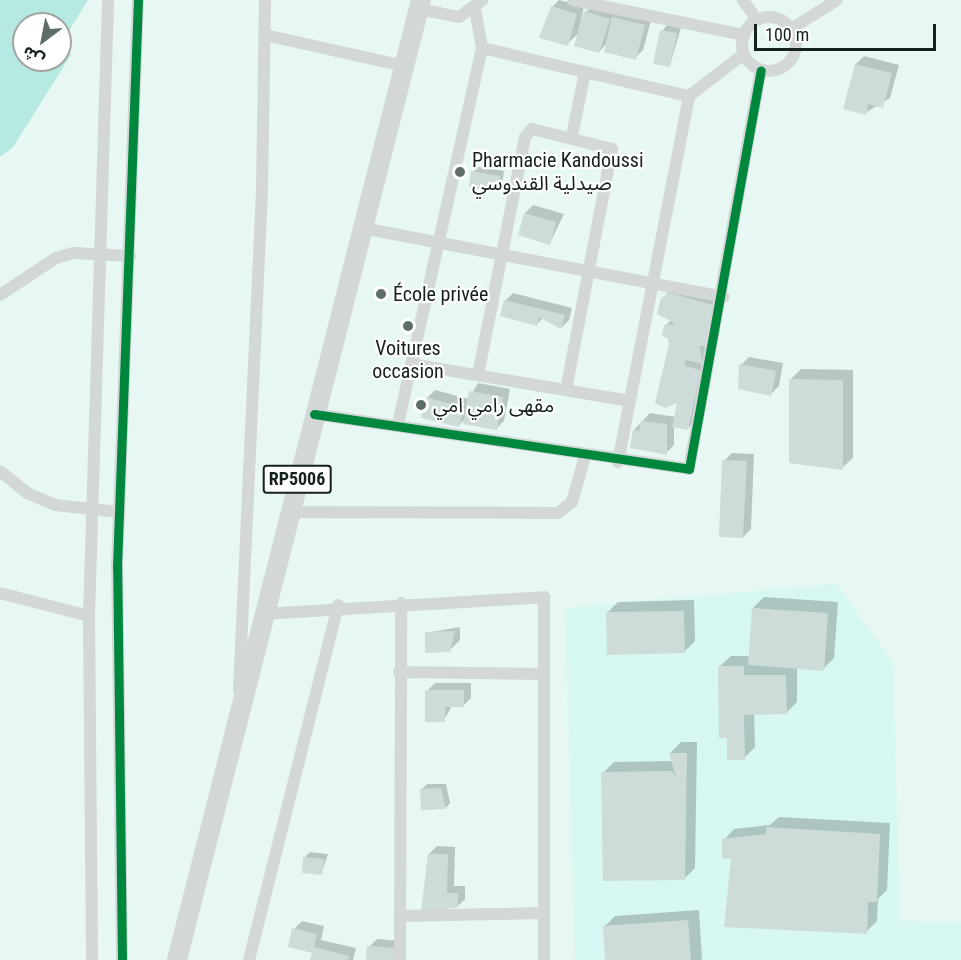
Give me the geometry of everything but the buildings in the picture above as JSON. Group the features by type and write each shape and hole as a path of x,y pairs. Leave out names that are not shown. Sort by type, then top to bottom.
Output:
{"main road":[{"name":"RP5006","path":"177,960 262,614 420,5"}],"street":[{"path":"92,960 89,616 108,0"},
{"path":"122,960 120,512 138,0"},
{"path":"239,707 265,0"},
{"path":"573,0 744,36"},
{"path":"744,0 757,21"},
{"path":"791,29 837,0"},
{"path":"399,424 437,241 482,48 479,4 451,17 420,5"},
{"path":"777,19 791,29 796,45 790,61 778,69 761,70 744,54 744,36 757,21 777,19"},
{"path":"264,35 404,66"},
{"path":"482,48 689,96"},
{"path":"618,462 689,96 744,54"},
{"path":"314,414 399,424 681,471 692,466 761,70"},
{"path":"572,136 585,72"},
{"path":"478,375 526,133 532,129 572,136 612,149 566,390"},
{"path":"362,228 653,281 723,297"},
{"path":"0,295 56,258 101,254 130,256"},
{"path":"411,364 630,401"},
{"path":"289,512 558,513 572,502 585,456"},
{"path":"0,471 41,500 92,510 120,512"},
{"path":"0,593 89,616"},
{"path":"262,614 338,606 544,597 544,960"},
{"path":"400,960 399,672 401,603"},
{"path":"249,960 338,606"},
{"path":"399,672 544,675"},
{"path":"400,916 544,913"}],"shaded area":[{"path":"0,0 88,0 72,26 72,12 12,12 12,72 60,72 13,147 0,157"},
{"path":"837,584 893,663 900,921 961,922 961,960 575,960 565,608"}],"cycle path":[{"path":"122,960 117,567 138,0"},
{"path":"314,414 689,469 761,70"}],"place":[{"name":"Pharmacie Kandoussi صيدلية القندوسي","path":"460,172"},
{"name":"École privée","path":"381,294"},
{"name":"Voitures occasion","path":"408,326"},
{"name":"مقهى رامي امي","path":"421,405"}]}
